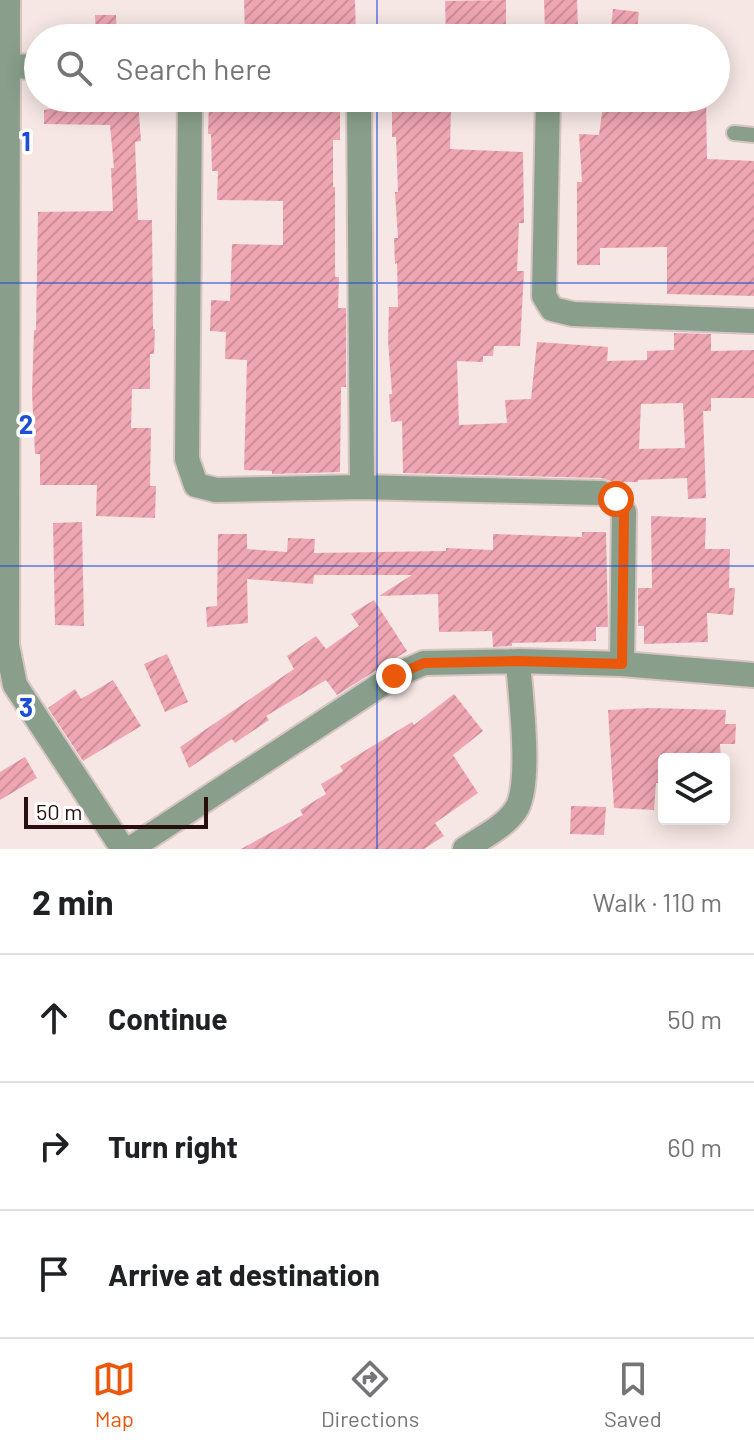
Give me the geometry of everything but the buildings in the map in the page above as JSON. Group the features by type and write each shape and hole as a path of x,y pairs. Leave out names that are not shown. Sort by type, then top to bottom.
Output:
{"street":[{"path":"8,0 7,684 123,849"},
{"path":"8,66 24,67"},
{"path":"190,112 187,459 196,485 216,490 362,487 601,493 616,499 624,512 622,664"},
{"path":"359,112 362,487"},
{"path":"548,112 544,296 552,309 573,314 754,321"},
{"path":"465,849 495,830 517,810 525,773 518,661"},
{"path":"130,849 394,676 424,663 518,661 622,664 754,675"}],"lane":[{"path":"734,133 754,135"}],"route":[{"path":"394,676 424,663 518,661 622,664 624,512 616,499"}]}
